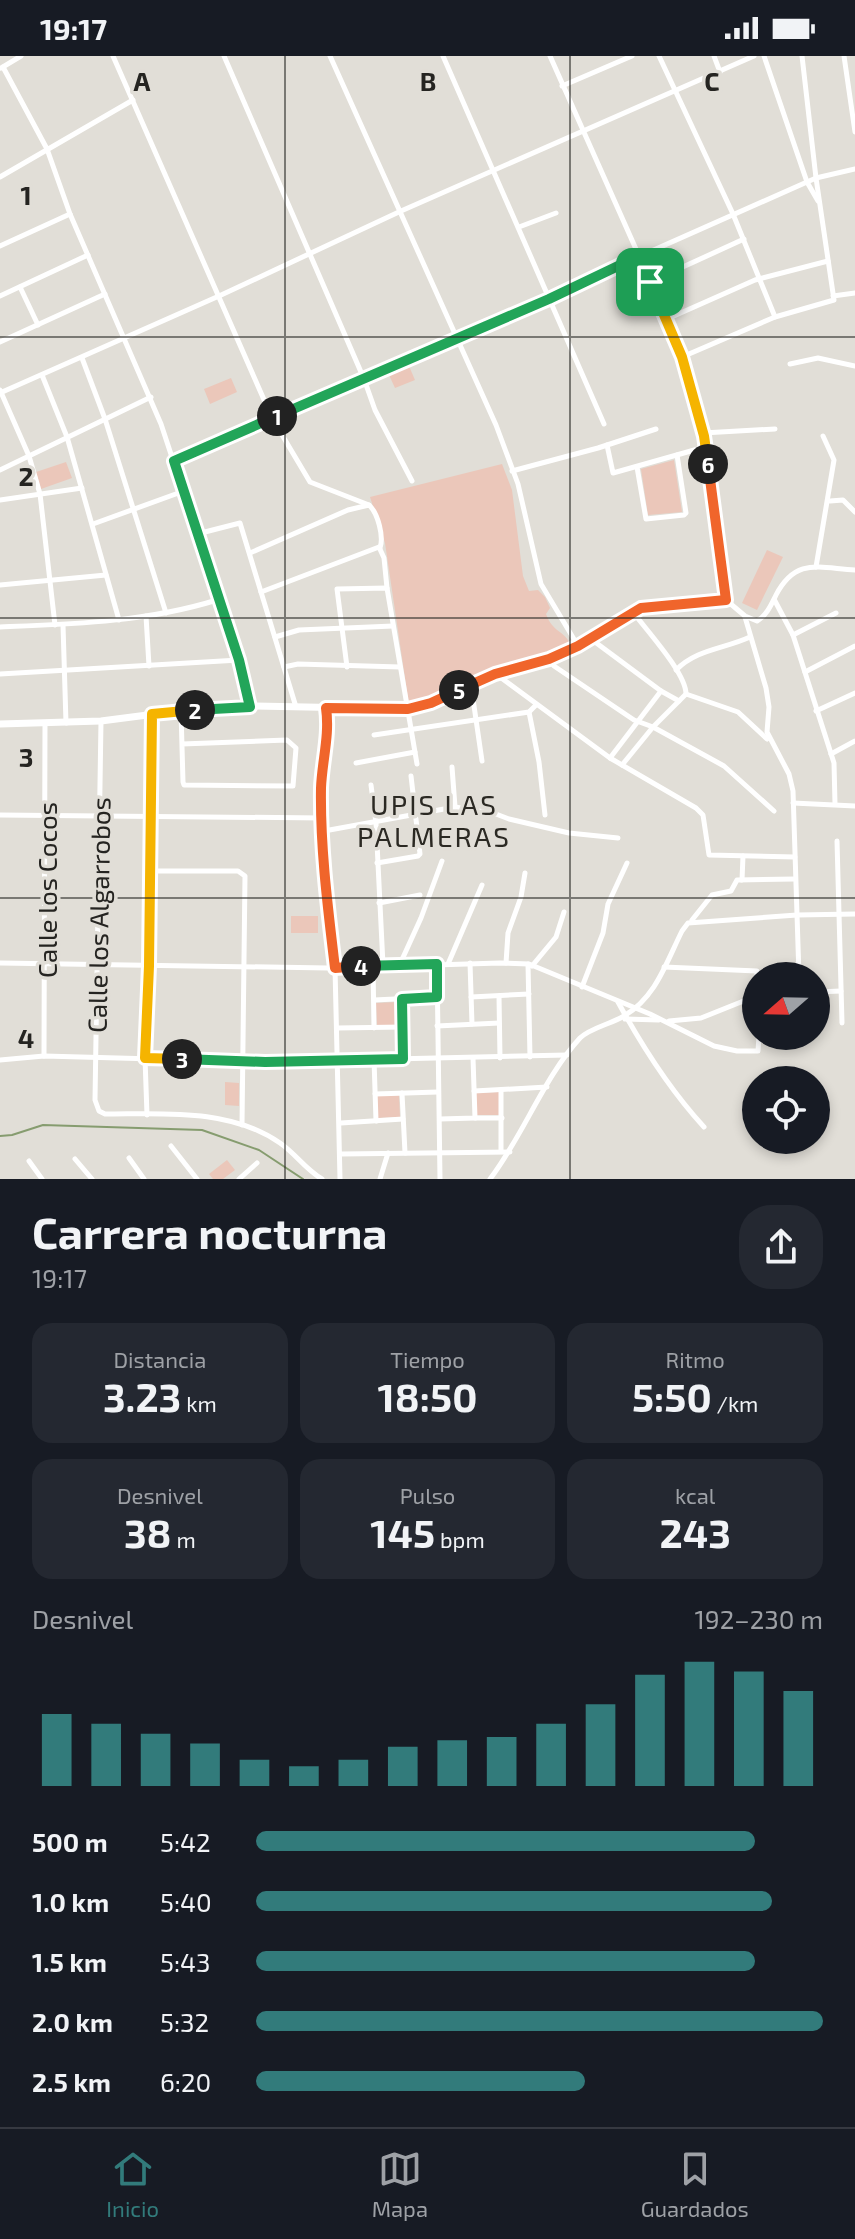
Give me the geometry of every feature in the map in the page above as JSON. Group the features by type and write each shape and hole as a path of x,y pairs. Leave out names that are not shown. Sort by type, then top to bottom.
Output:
{"street":[{"path":"21,56 1,68 47,149 70,214 151,397 239,660 250,707"},
{"path":"113,56 272,418 310,482 373,508 381,536 380,548 417,764"},
{"path":"224,56 375,410 412,481"},
{"path":"330,56 496,425 518,484 541,584 578,646"},
{"path":"443,56 604,424"},
{"path":"550,56 682,357 703,433 726,600 754,621 761,619 787,577 805,567 855,570"},
{"path":"562,86 632,56"},
{"path":"659,56 733,214 775,317"},
{"path":"714,56 720,72"},
{"path":"55,625 40,494 29,456 0,391 82,358 401,211 754,56"},
{"path":"764,56 807,182 820,204"},
{"path":"682,357 775,317 834,300 802,56"},
{"path":"844,56 855,132"},
{"path":"0,177 133,100"},
{"path":"174,461 549,299 816,178 855,169"},
{"path":"519,227 556,213"},
{"path":"0,246 70,214"},
{"path":"650,282 744,239"},
{"path":"0,296 88,255"},
{"path":"667,319 759,280 828,261"},
{"path":"20,287 38,325"},
{"path":"833,296 855,293"},
{"path":"0,342 105,294"},
{"path":"82,358 105,419 166,613"},
{"path":"790,364 818,358 855,366"},
{"path":"42,375 67,437 119,620"},
{"path":"0,470 151,397"},
{"path":"512,471 656,429"},
{"path":"703,433 775,429"},
{"path":"816,567 834,460 823,436"},
{"path":"607,445 613,473 705,447"},
{"path":"637,467 646,519 684,515 677,455"},
{"path":"0,500 82,488"},
{"path":"93,524 184,491"},
{"path":"829,501 843,500 855,512"},
{"path":"250,553 348,510 369,505"},
{"path":"197,534 240,523 296,707"},
{"path":"261,592 380,548"},
{"path":"0,585 106,575"},
{"path":"347,667 337,589 387,588"},
{"path":"0,626 119,620 166,613 217,600"},
{"path":"0,724 101,721 181,711 250,707 408,709 431,703 495,674 549,659 591,639 632,612 650,606 726,600"},
{"path":"774,600 793,635 834,763 835,804"},
{"path":"622,765 653,727 686,694 686,686 676,670 632,612"},
{"path":"793,635 836,613"},
{"path":"146,616 149,666"},
{"path":"745,616 766,688 769,707 767,732 775,750"},
{"path":"63,625 66,723"},
{"path":"275,637 299,630 393,626"},
{"path":"676,670 703,652 750,637"},
{"path":"591,639 679,701"},
{"path":"805,672 855,646"},
{"path":"549,659 554,666 638,722 653,727 733,772 774,811"},
{"path":"0,674 239,660"},
{"path":"284,667 298,664 400,667"},
{"path":"495,674 610,758 684,800 703,815 709,855 795,857"},
{"path":"471,685 482,761"},
{"path":"610,758 661,691"},
{"path":"816,711 855,693"},
{"path":"686,694 743,714 765,736 789,774 793,803 799,962"},
{"path":"374,735 529,712 536,705"},
{"path":"326,708 328,724 321,787 337,1028 340,1179"},
{"path":"181,711 182,744 184,785 293,786 296,748 287,740 182,744"},
{"path":"529,712 545,815"},
{"path":"152,714 145,1058 147,1115 203,1115 242,1125 278,1142 307,1170 322,1179"},
{"name":"Calle los Algarrobos","path":"101,721 97,1108 105,1114 147,1115"},
{"name":"Calle los Cocos","path":"44,1056 45,723"},
{"path":"831,754 855,741"},
{"path":"356,763 415,752"},
{"path":"452,767 455,807"},
{"path":"377,863 418,856 411,776"},
{"path":"371,785 376,823 383,965"},
{"path":"793,803 855,806"},
{"path":"324,831 455,807 569,833 618,838"},
{"path":"0,815 323,818"},
{"path":"837,841 842,1023"},
{"path":"742,880 743,856"},
{"path":"400,965 442,861"},
{"path":"582,987 603,933 608,904 627,863"},
{"path":"150,871 241,872 245,880 242,1125"},
{"path":"506,963 508,933 521,897 525,873"},
{"path":"490,1179 510,1152 567,1055 582,1036 626,1017 651,994 682,931 712,895 731,891 735,881 795,879"},
{"path":"448,964 482,885"},
{"path":"379,903 420,895"},
{"path":"530,1057 530,965 556,937 564,912"},
{"path":"688,923 855,914"},
{"path":"0,963 332,968 470,963 530,965 662,1020 714,1046 737,1051 758,1050"},
{"path":"470,963 472,1024"},
{"path":"437,964 440,1179"},
{"path":"373,966 374,1028"},
{"path":"664,967 742,970"},
{"path":"830,991 841,991"},
{"path":"471,997 529,994"},
{"path":"499,996 500,1058"},
{"path":"374,1000 437,997"},
{"path":"402,999 403,1059"},
{"path":"617,1001 680,1102 704,1127"},
{"path":"626,1017 679,1022 701,1018 742,1001"},
{"path":"437,1026 499,1023"},
{"path":"337,1028 403,1027"},
{"path":"0,1060 97,1056 243,1062 567,1055"},
{"path":"473,1058 475,1118"},
{"path":"374,1059 376,1121"},
{"path":"474,1091 547,1087"},
{"path":"501,1090 501,1150"},
{"path":"375,1094 438,1092"},
{"path":"402,1093 405,1153"},
{"path":"440,1119 502,1118"},
{"path":"341,1123 403,1119"},
{"path":"171,1146 197,1179"},
{"path":"341,1154 510,1152"},
{"path":"380,1179 388,1153"},
{"path":"129,1158 144,1179"},
{"path":"75,1159 92,1179"},
{"path":"29,1161 42,1179"},
{"path":"239,1179 257,1163"}],"shaded area":[{"path":"409,366 415,380 395,388 389,375"},
{"path":"231,378 237,392 210,404 204,389"},
{"path":"674,460 682,512 648,515 641,469"},
{"path":"66,462 72,478 41,489 36,472"},
{"path":"502,464 512,490 523,576 529,591 538,590 545,597 550,608 546,614 549,620 571,645 486,673 439,696 409,705 385,543 370,497"},
{"path":"767,550 783,557 757,610 742,603"},
{"path":"291,916 318,916 318,933 291,933"},
{"path":"398,1002 399,1025 377,1026 376,1003"},
{"path":"225,1082 239,1083 239,1106 225,1105"},
{"path":"499,1092 500,1115 477,1115 476,1093"},
{"path":"399,1095 400,1117 377,1118 376,1096"},
{"path":"227,1160 235,1170 223,1179 213,1179 209,1174"}],"waterway":[{"path":"0,1136 43,1125 202,1130 259,1150 303,1179"}],"district":[{"name":"UPIS LAS PALMERAS","path":"434,820"}],"route":[{"path":"639,256 650,282 682,357 704,436 726,600 641,608 591,639 549,659 495,674 420,707 326,708 328,724 321,787 335,968 437,964 437,997 402,999 403,1059 265,1062 145,1058 152,714 250,707 239,660 174,461 549,299 639,256"}]}
